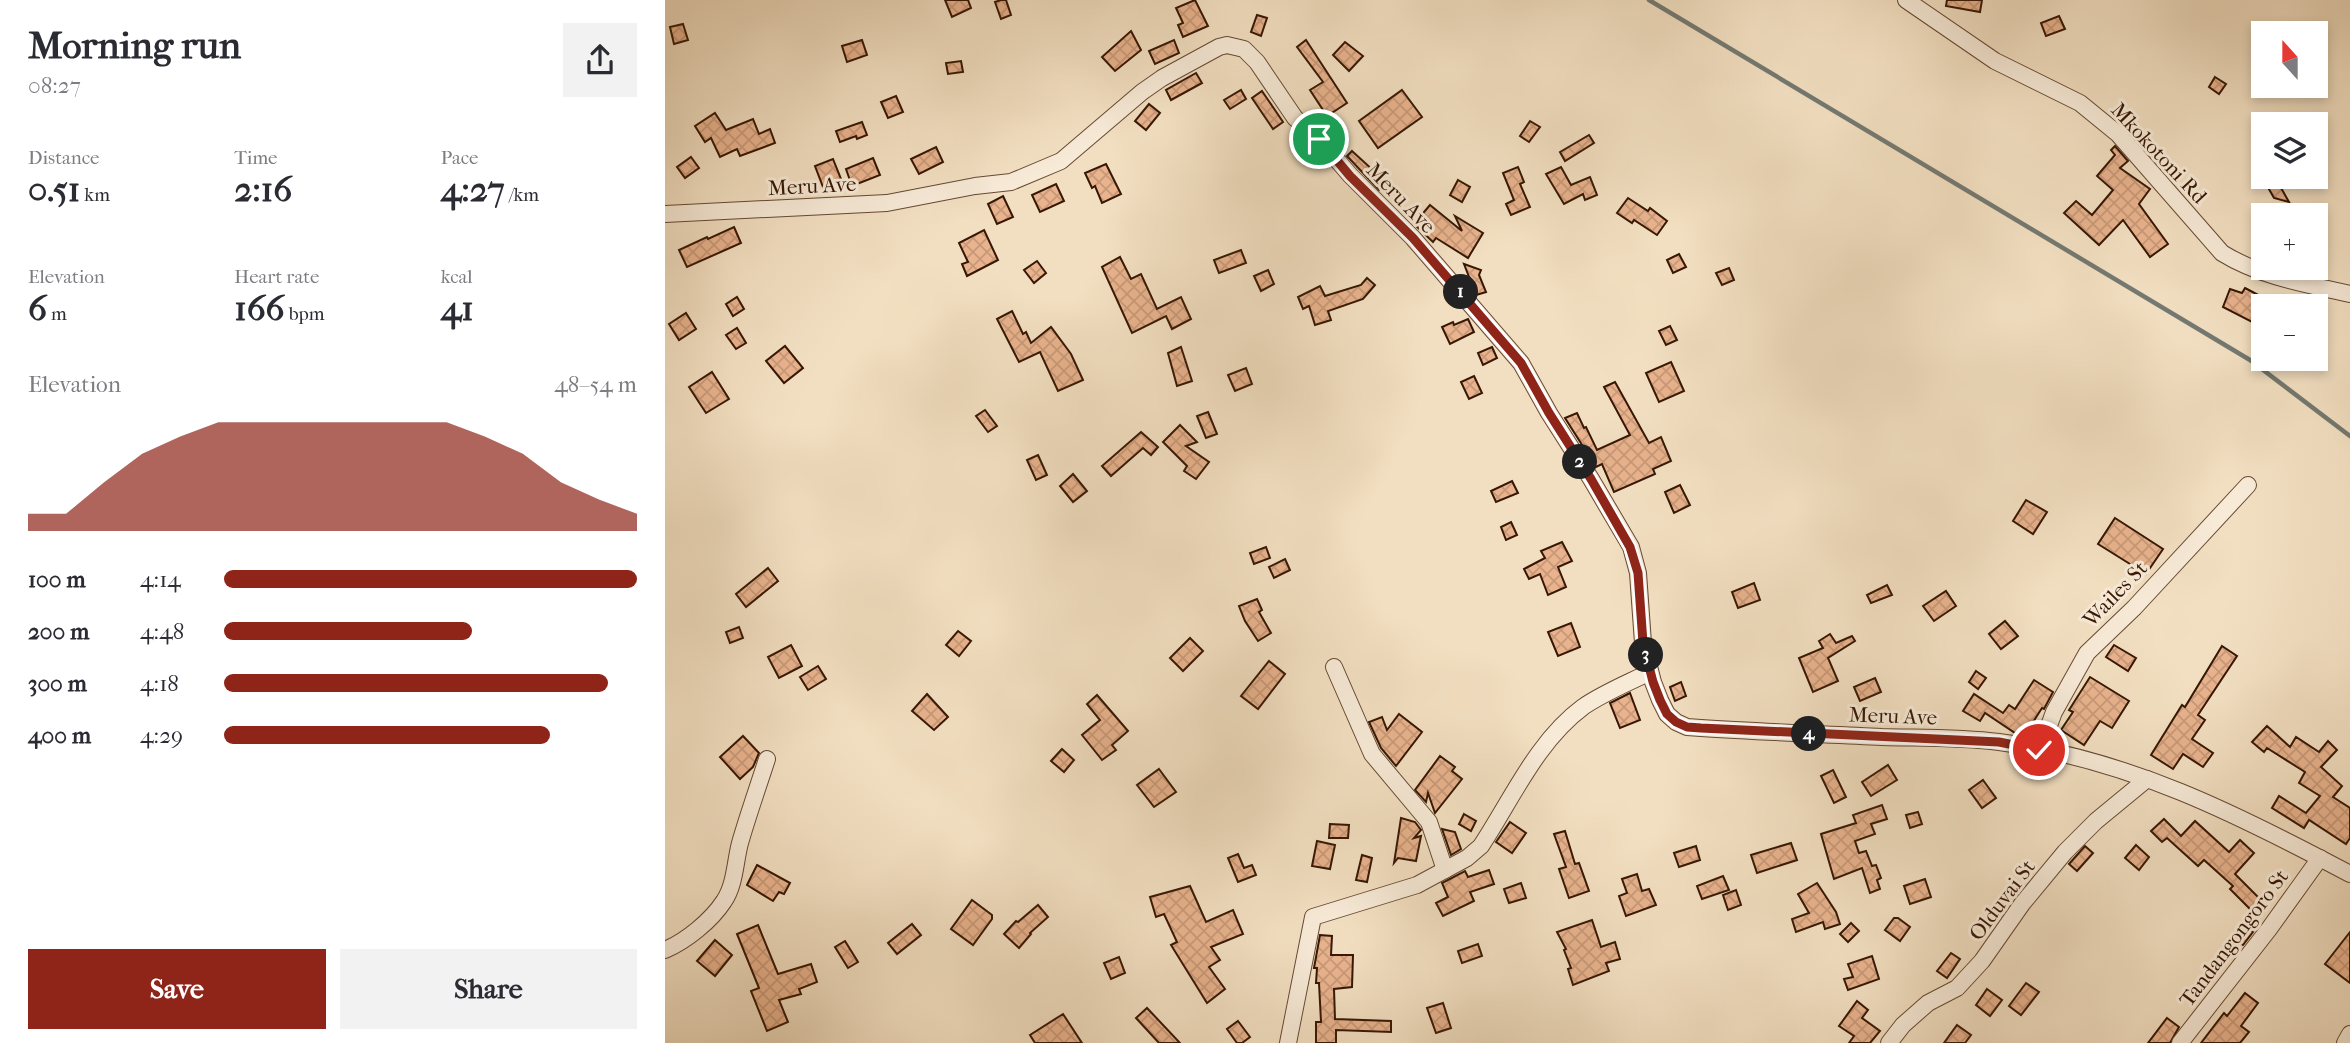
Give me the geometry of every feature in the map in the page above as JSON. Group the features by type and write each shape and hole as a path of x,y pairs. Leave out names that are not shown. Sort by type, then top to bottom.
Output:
{"street":[{"name":"Mkokotoni Rd","path":"1906,0 1995,61 2080,103 2099,116 2118,134 2222,253 2271,276 2350,294"},
{"name":"Meru Ave","path":"665,214 876,204 1011,182 1062,161 1117,112 1163,78 1219,47 1227,45 1244,49 1257,62 1294,118 1319,139 1350,176 1413,238 1521,363 1630,547 1638,573 1643,643 1650,672 1667,714 1676,722 1687,727 1782,733 1999,742 2066,755 2202,799 2350,874"},
{"name":"Wailes St","path":"2039,750 2054,712 2087,653 2134,608 2248,485"},
{"path":"1333,667 1372,754 1429,822 1445,870"},
{"path":"1288,1043 1313,917 1417,884 1467,858 1481,846 1543,747 1567,722 1595,700 1650,672"},
{"path":"665,950 689,936 715,913 724,901 767,759"},
{"name":"Olduvai St","path":"1889,1043 1903,1025 1929,1003 1957,988 1982,961 2022,904 2065,852 2096,821 2147,779"},
{"name":"Tandangongoro St","path":"2180,1043 2262,939 2320,858"},
{"path":"2345,1043 2350,1034"}],"building":[{"path":"945,0 968,0 971,8 952,17"},
{"path":"1006,0 1011,15 1001,19 995,2"},
{"path":"1195,0 1208,26 1183,37 1178,25 1183,23 1176,8"},
{"path":"1947,0 1982,0 1980,12 1946,6"},
{"path":"1257,15 1267,18 1261,36 1251,32"},
{"path":"2059,16 2065,29 2046,36 2041,23"},
{"path":"683,24 688,40 674,44 670,27"},
{"path":"1131,31 1141,50 1115,71 1102,57"},
{"path":"862,40 867,55 847,62 842,46"},
{"path":"1174,40 1179,53 1155,64 1149,51"},
{"path":"1306,40 1347,103 1327,116 1310,90 1323,82 1297,47"},
{"path":"1345,42 1363,56 1349,71 1333,55"},
{"path":"961,61 963,72 948,74 946,63"},
{"path":"1196,73 1202,83 1171,100 1166,90"},
{"path":"2215,77 2226,84 2219,94 2209,87"},
{"path":"1241,90 1246,99 1230,109 1224,100"},
{"path":"1402,90 1422,117 1378,148 1359,121"},
{"path":"1262,91 1283,122 1273,129 1252,98"},
{"path":"896,96 903,112 888,118 881,102"},
{"path":"1149,104 1160,113 1146,130 1135,121"},
{"path":"715,113 726,130 753,119 759,134 770,129 775,143 740,156 737,149 720,157 711,138 705,142 695,126"},
{"path":"1530,121 1540,127 1529,142 1520,136"},
{"path":"862,122 867,135 840,142 836,131"},
{"path":"1589,135 1594,143 1565,161 1560,152"},
{"path":"2115,146 2128,161 2120,168 2150,189 2139,204 2168,244 2150,257 2123,220 2099,245 2064,213 2076,201 2092,215 2113,190 2097,176 2115,155 2111,150"},
{"path":"936,147 943,162 919,174 911,159"},
{"path":"1352,151 1386,182 1379,190 1347,156"},
{"path":"691,157 699,168 685,178 677,167"},
{"path":"873,158 880,175 852,186 846,169"},
{"path":"833,159 841,179 823,187 815,166"},
{"path":"1106,164 1121,194 1102,203 1095,186 1092,188 1085,173"},
{"path":"1518,167 1524,182 1520,184 1530,207 1511,215 1506,204 1514,200 1503,173"},
{"path":"1561,167 1571,185 1590,177 1597,195 1585,200 1583,194 1564,204 1546,174"},
{"path":"1458,180 1470,187 1462,202 1450,195"},
{"path":"1056,184 1064,201 1040,212 1032,195"},
{"path":"2269,189 2282,189 2289,202 2274,198"},
{"path":"1003,196 1013,217 997,224 988,204"},
{"path":"1628,198 1648,211 1650,208 1667,221 1657,235 1617,213"},
{"path":"1430,205 1462,231 1455,216 1483,233 1468,258 1436,238 1433,242 1414,224"},
{"path":"734,227 741,243 687,267 679,250"},
{"path":"984,230 998,260 967,276 962,264 968,262 959,243"},
{"path":"1241,250 1246,263 1219,273 1214,260"},
{"path":"1679,254 1686,267 1673,273 1667,260"},
{"path":"1120,257 1131,279 1141,274 1157,309 1181,297 1191,319 1172,329 1166,316 1132,333 1102,267"},
{"path":"1037,261 1046,273 1034,283 1024,270"},
{"path":"1464,264 1481,270 1479,275 1486,292 1476,295"},
{"path":"1729,268 1734,280 1722,285 1716,273"},
{"path":"1268,270 1274,284 1261,291 1254,276"},
{"path":"1367,278 1375,285 1363,299 1328,311 1331,320 1315,325 1309,306 1303,309 1298,297 1320,286 1325,296 1361,285"},
{"path":"2245,288 2256,294 2251,294 2251,321 2223,307 2230,289 2242,293"},
{"path":"737,297 744,309 733,316 726,304"},
{"path":"1012,311 1023,334 1026,332 1031,343 1051,327 1071,354 1083,380 1058,391 1040,352 1019,362 997,319"},
{"path":"686,313 696,329 679,340 669,324"},
{"path":"1468,319 1474,332 1450,344 1442,327"},
{"path":"1670,326 1677,340 1666,345 1659,331"},
{"path":"737,328 746,343 736,349 726,335"},
{"path":"785,346 803,368 784,383 766,361"},
{"path":"1181,347 1192,381 1177,386 1168,353"},
{"path":"1492,347 1497,358 1483,365 1478,353"},
{"path":"1671,362 1684,391 1659,402 1646,373"},
{"path":"1246,368 1252,384 1235,391 1228,375"},
{"path":"712,372 729,399 706,413 689,387"},
{"path":"1474,376 1482,393 1469,399 1461,382"},
{"path":"1615,382 1649,443 1661,437 1671,461 1653,469 1655,474 1614,492 1602,464 1596,467 1565,418 1577,413 1597,450 1630,435 1604,387"},
{"path":"985,410 997,426 988,432 976,416"},
{"path":"1208,412 1217,434 1206,438 1197,416"},
{"path":"1180,425 1197,442 1186,446 1209,462 1196,479 1184,471 1187,466 1163,442"},
{"path":"1141,432 1158,447 1151,455 1143,448 1111,476 1102,466"},
{"path":"1038,455 1047,475 1036,480 1027,460"},
{"path":"1073,474 1087,491 1073,502 1060,486"},
{"path":"1512,481 1518,493 1496,502 1491,491"},
{"path":"1680,485 1690,505 1674,513 1665,492"},
{"path":"2026,500 2047,512 2033,534 2013,521"},
{"path":"2115,518 2163,549 2146,574 2098,544"},
{"path":"1511,522 1517,535 1506,540 1501,527"},
{"path":"1562,542 1572,561 1558,567 1566,587 1548,595 1540,574 1529,579 1524,569 1545,558 1541,551"},
{"path":"1266,547 1270,558 1254,564 1250,553"},
{"path":"1285,559 1290,570 1274,578 1269,567"},
{"path":"768,568 778,581 746,607 736,594"},
{"path":"1754,583 1760,600 1738,608 1732,592"},
{"path":"1887,585 1892,595 1871,603 1867,595"},
{"path":"1946,591 1956,606 1934,621 1923,606"},
{"path":"1257,599 1262,610 1259,612 1271,633 1258,641 1239,606"},
{"path":"2005,621 2018,636 2001,649 1989,634"},
{"path":"1571,623 1580,647 1558,656 1548,632"},
{"path":"739,627 743,638 730,643 726,632"},
{"path":"958,631 971,641 959,656 946,645"},
{"path":"1830,634 1836,643 1852,636 1855,641 1828,658 1838,681 1813,692 1799,658 1823,648 1819,641"},
{"path":"1190,638 1203,651 1183,671 1170,658"},
{"path":"791,645 802,666 779,678 768,657"},
{"path":"2114,645 2136,658 2128,671 2106,657"},
{"path":"2222,646 2237,656 2198,715 2205,720 2192,739 2213,753 2203,767 2183,754 2173,769 2151,755 2182,705 2185,707"},
{"path":"1269,661 1285,674 1258,709 1241,696"},
{"path":"818,666 826,679 808,690 800,677"},
{"path":"1976,671 1986,678 1978,689 1969,682"},
{"path":"2090,677 2129,701 2112,728 2100,721 2084,745 2061,730 2073,712 2069,710"},
{"path":"1875,678 1881,692 1860,701 1854,687"},
{"path":"2034,680 2053,692 2024,736 2018,735 1985,713 1980,721 1963,711 1974,694 2003,713 2009,705 2015,709"},
{"path":"1681,682 1686,696 1675,701 1670,687"},
{"path":"1630,693 1640,720 1620,728 1610,703"},
{"path":"927,694 948,717 934,730 912,711"},
{"path":"1097,695 1128,731 1112,745 1116,750 1102,760 1082,735 1100,720 1087,704"},
{"path":"1399,714 1422,732 1396,766 1381,748 1369,722 1382,717 1387,730"},
{"path":"2267,726 2290,747 2296,737 2319,752 2328,741 2337,750 2321,767 2342,786 2333,797 2350,808 2350,838 2346,844 2309,820 2304,828 2272,808 2279,796 2306,813 2320,796 2299,783 2305,772 2267,748 2264,752 2252,742"},
{"path":"743,736 759,753 753,767 740,779 720,757"},
{"path":"1062,749 1074,760 1064,772 1051,761"},
{"path":"1440,756 1455,767 1452,771 1462,779 1435,813 1428,793 1426,802 1415,790"},
{"path":"1888,765 1897,780 1871,796 1862,782"},
{"path":"1159,769 1176,792 1154,807 1137,785"},
{"path":"1833,770 1846,797 1834,803 1821,776"},
{"path":"1983,780 1996,798 1982,808 1969,790"},
{"path":"1882,805 1887,819 1871,824 1875,834 1855,841 1859,853 1866,851 1881,878 1877,880 1880,889 1870,893 1862,868 1834,879 1821,834 1856,823 1853,815"},
{"path":"1918,812 1922,824 1910,828 1906,815"},
{"path":"1464,814 1476,821 1471,831 1459,824"},
{"path":"1401,818 1415,822 1421,830 1414,838 1421,836 1416,861 1398,858 1394,863"},
{"path":"2164,819 2181,836 2195,821 2229,852 2240,840 2254,853 2235,874 2261,900 2251,910 2230,889 2233,886 2204,860 2198,866 2167,838 2162,842 2151,831"},
{"path":"1510,822 1526,833 1512,853 1496,842"},
{"path":"1330,824 1349,825 1348,838 1329,838"},
{"path":"1442,829 1455,832 1461,849 1451,855"},
{"path":"1565,831 1575,864 1579,863 1589,891 1569,898 1559,869 1566,867 1554,834"},
{"path":"1317,841 1335,845 1330,869 1312,866"},
{"path":"1791,843 1797,860 1757,873 1751,855"},
{"path":"2136,845 2149,857 2139,870 2125,858"},
{"path":"1696,846 1700,860 1679,867 1674,853"},
{"path":"2085,846 2093,853 2077,871 2069,864"},
{"path":"1238,854 1244,868 1252,865 1256,875 1238,882 1228,858"},
{"path":"1362,855 1372,858 1367,882 1356,880"},
{"path":"757,865 790,883 784,894 779,892 773,901 747,885"},
{"path":"1489,870 1494,884 1470,892 1474,901 1443,916 1436,903 1448,897 1442,883 1465,871 1468,877"},
{"path":"1637,874 1642,891 1649,889 1656,905 1626,916 1619,896 1627,893 1622,879"},
{"path":"1723,876 1729,890 1702,899 1697,886"},
{"path":"1925,879 1931,897 1910,904 1904,886"},
{"path":"1521,883 1526,898 1509,903 1504,889"},
{"path":"1817,883 1836,912 1840,924 1825,929 1823,922 1796,932 1792,919 1809,913 1798,894"},
{"path":"1190,886 1206,922 1233,910 1243,934 1211,947 1220,960 1209,967 1225,989 1207,1003 1171,945 1177,942 1164,914 1156,917 1150,897"},
{"path":"1736,890 1741,905 1728,910 1723,895"},
{"path":"972,900 992,915 992,919 973,945 951,929"},
{"path":"1038,905 1048,917 1030,933 1019,948 1004,934 1016,921"},
{"path":"1894,918 1910,927 1900,941 1885,930"},
{"path":"1592,920 1601,947 1615,942 1620,959 1606,963 1609,971 1573,985 1568,969 1571,968 1564,950 1566,949 1557,932"},
{"path":"1851,923 1859,931 1848,942 1840,934"},
{"path":"912,924 921,935 897,954 888,943"},
{"path":"758,925 778,974 811,964 817,982 799,989 801,994 779,1000 788,1022 767,1031 751,991 759,988 737,934"},
{"path":"2244,925 2253,932 2243,945 2234,939"},
{"path":"2350,932 2350,983 2325,964"},
{"path":"1320,935 1332,936 1331,955 1353,955 1352,987 1334,989 1335,1019 1391,1021 1391,1032 1336,1030 1336,1043 1316,1043 1316,1022 1321,1022 1319,983 1316,983 1317,968 1314,968"},
{"path":"715,940 732,955 715,976 697,961"},
{"path":"845,941 858,962 848,968 835,947"},
{"path":"1478,944 1482,956 1462,963 1458,951"},
{"path":"1951,953 1960,959 1947,978 1937,971"},
{"path":"1872,956 1879,979 1848,990 1844,979 1853,977 1848,964"},
{"path":"1119,957 1125,973 1111,979 1104,963"},
{"path":"2026,983 2039,992 2021,1015 2009,1006"},
{"path":"1987,989 2002,1000 1990,1016 1976,1005"},
{"path":"2245,993 2258,1003 2241,1026 2249,1032 2240,1043 2201,1043 2224,1013 2227,1016"},
{"path":"1857,1001 1868,1010 1862,1018 1880,1031 1870,1043 1849,1043 1854,1036 1839,1026"},
{"path":"1443,1003 1451,1028 1436,1033 1427,1008"},
{"path":"1147,1008 1180,1043 1159,1043 1136,1018"},
{"path":"1063,1014 1082,1043 1035,1043 1030,1035"},
{"path":"2167,1018 2179,1027 2170,1043 2148,1043"},
{"path":"1238,1021 1250,1037 1242,1043 1237,1043 1227,1029"},
{"path":"1957,1025 1971,1035 1965,1043 1944,1043"}],"waterway":[{"path":"1649,0 2250,360 2350,436"}],"route":[{"path":"1319,139 1350,176 1413,238 1521,363 1630,547 1636,561 1643,643 1653,682 1667,714 1676,722 1687,727 1701,728 1999,742 2039,750"}]}
